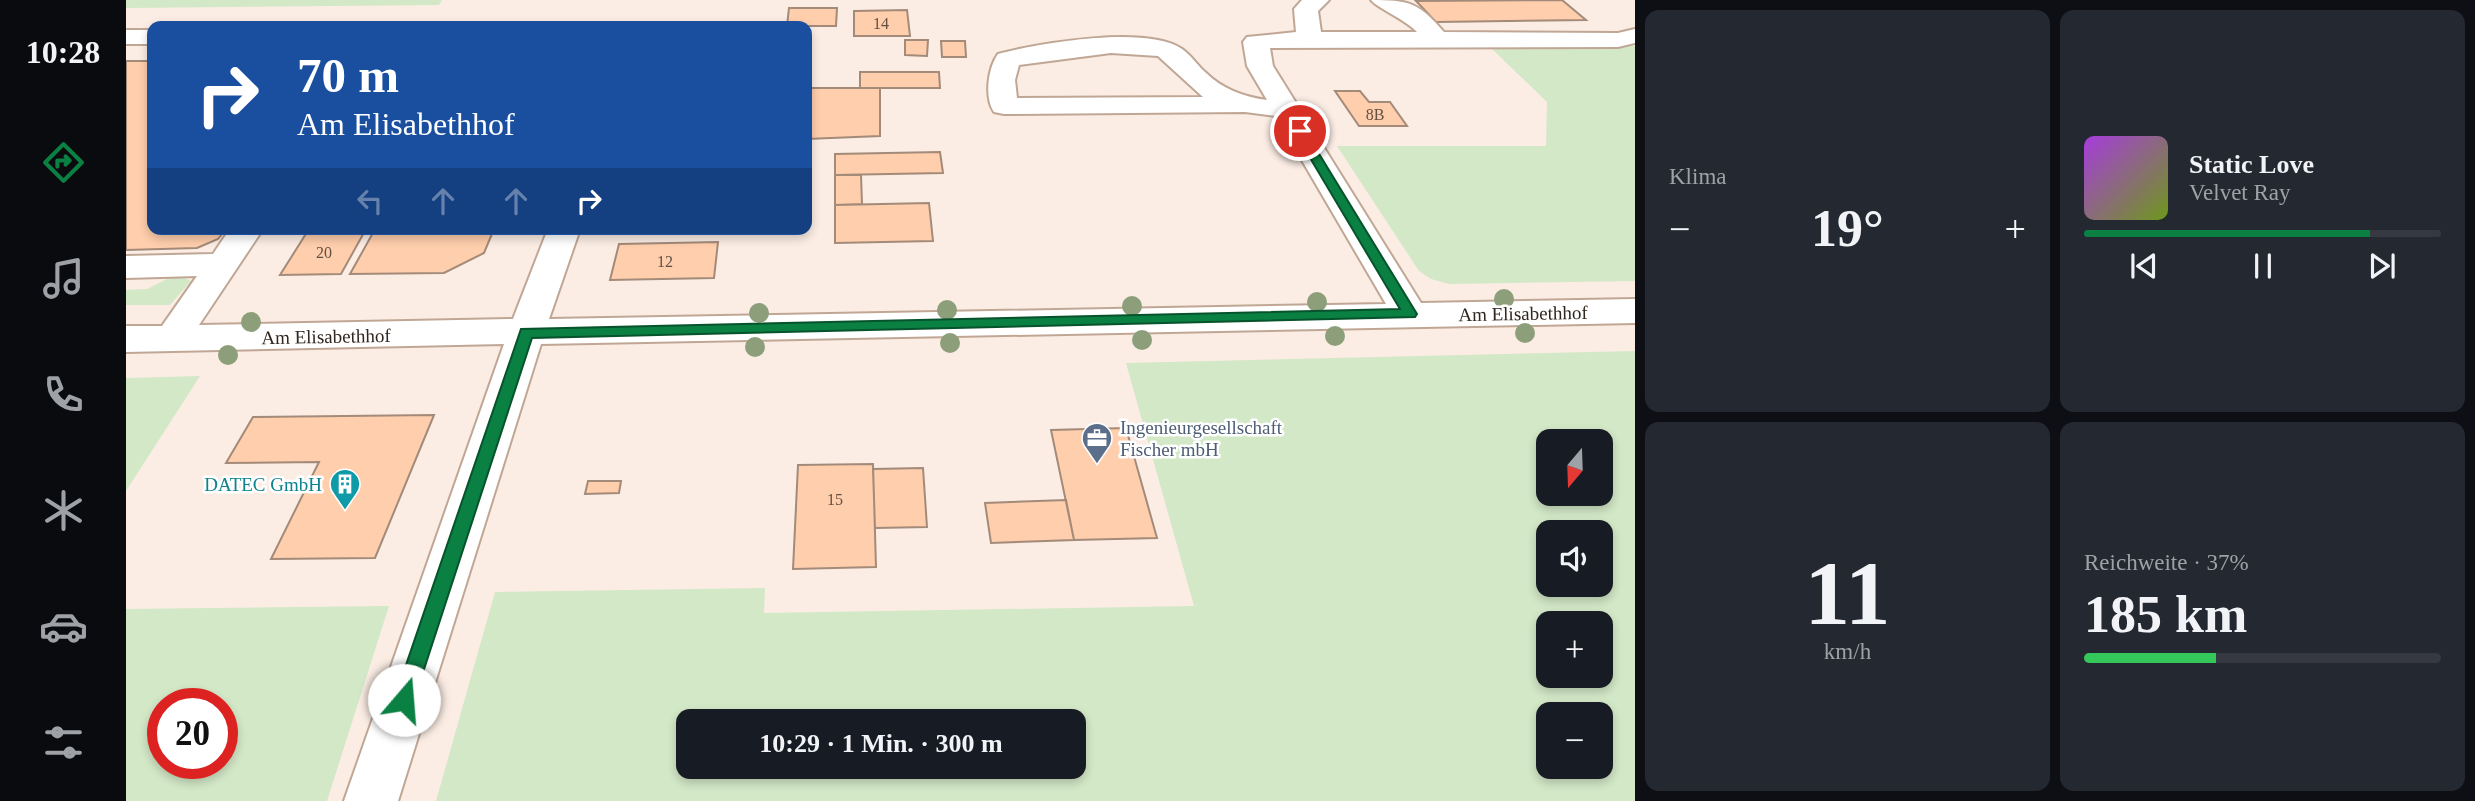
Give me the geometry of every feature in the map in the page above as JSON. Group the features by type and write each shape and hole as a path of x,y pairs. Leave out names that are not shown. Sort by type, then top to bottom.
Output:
{"street":[{"path":"1309,39 1306,9 1317,0"},
{"path":"1383,0 1402,6 1420,18 1437,40"},
{"path":"1410,314 1260,66 1256,42 1309,39 1618,40 1635,36"},
{"path":"126,37 147,37"},
{"path":"1242,105 1201,84 1182,60 1164,50 1143,46 1118,45 1007,59 1002,80 1004,106 1242,105 1271,109"},
{"path":"172,338 243,235"},
{"path":"370,801 526,333 562,235"},
{"path":"126,267 221,265"},
{"name":"Am Elisabethhof","path":"126,339 1635,311"}],"shaded area":[{"path":"126,0 1635,0 1635,801 126,801"}],"green space":[{"path":"126,0 442,0 439,5 126,8"},
{"path":"1635,46 1635,281 1449,284 1431,279 1419,271 1337,146 1546,146 1547,102 1490,47"},
{"path":"177,274 191,281 170,305 126,305 126,290 147,289"},
{"path":"1635,351 1635,801 436,801 495,592 765,588 764,613 1194,606 1126,363"},
{"path":"200,376 126,491 126,378"},
{"path":"389,606 327,801 126,801 126,609"}],"building":[{"path":"1562,0 1586,20 1436,22 1416,1"},
{"path":"789,8 837,8 836,26 812,26 812,21 788,21"},
{"path":"907,10 910,36 854,36 854,11"},
{"path":"905,40 928,40 927,56 905,55"},
{"path":"941,41 965,41 966,57 942,57"},
{"path":"126,61 147,61 147,235 221,235 197,248 126,250"},
{"path":"860,72 939,72 940,88 860,88"},
{"path":"812,88 880,88 880,136 812,139"},
{"path":"1335,91 1360,91 1369,102 1390,102 1407,126 1359,126"},
{"path":"940,152 943,173 835,175 835,154"},
{"path":"835,175 861,175 862,204 835,205"},
{"path":"929,203 933,241 835,243 835,205"},
{"path":"305,235 363,235 341,274 280,275"},
{"path":"372,235 492,235 484,253 444,273 350,274"},
{"path":"718,242 714,278 610,280 619,244"},
{"name":"DATEC GmbH","path":"434,415 375,558 271,559 319,462 226,463 253,417"},
{"name":"Ingenieurgesellschaft Fischer mbH","path":"1126,428 1157,538 1074,540 1051,430"},
{"path":"873,464 876,567 793,569 798,465"},
{"path":"923,468 927,527 875,528 873,469"},
{"path":"588,481 621,481 619,493 585,494"},
{"path":"1066,500 1074,540 991,543 985,503"}],"place":[{"name":"Ingenieurgesellschaft Fischer mbH","path":"1097,465"},
{"name":"DATEC GmbH","path":"345,511"}],"route":[{"path":"404,700 526,333 1410,314 1300,131"}]}
